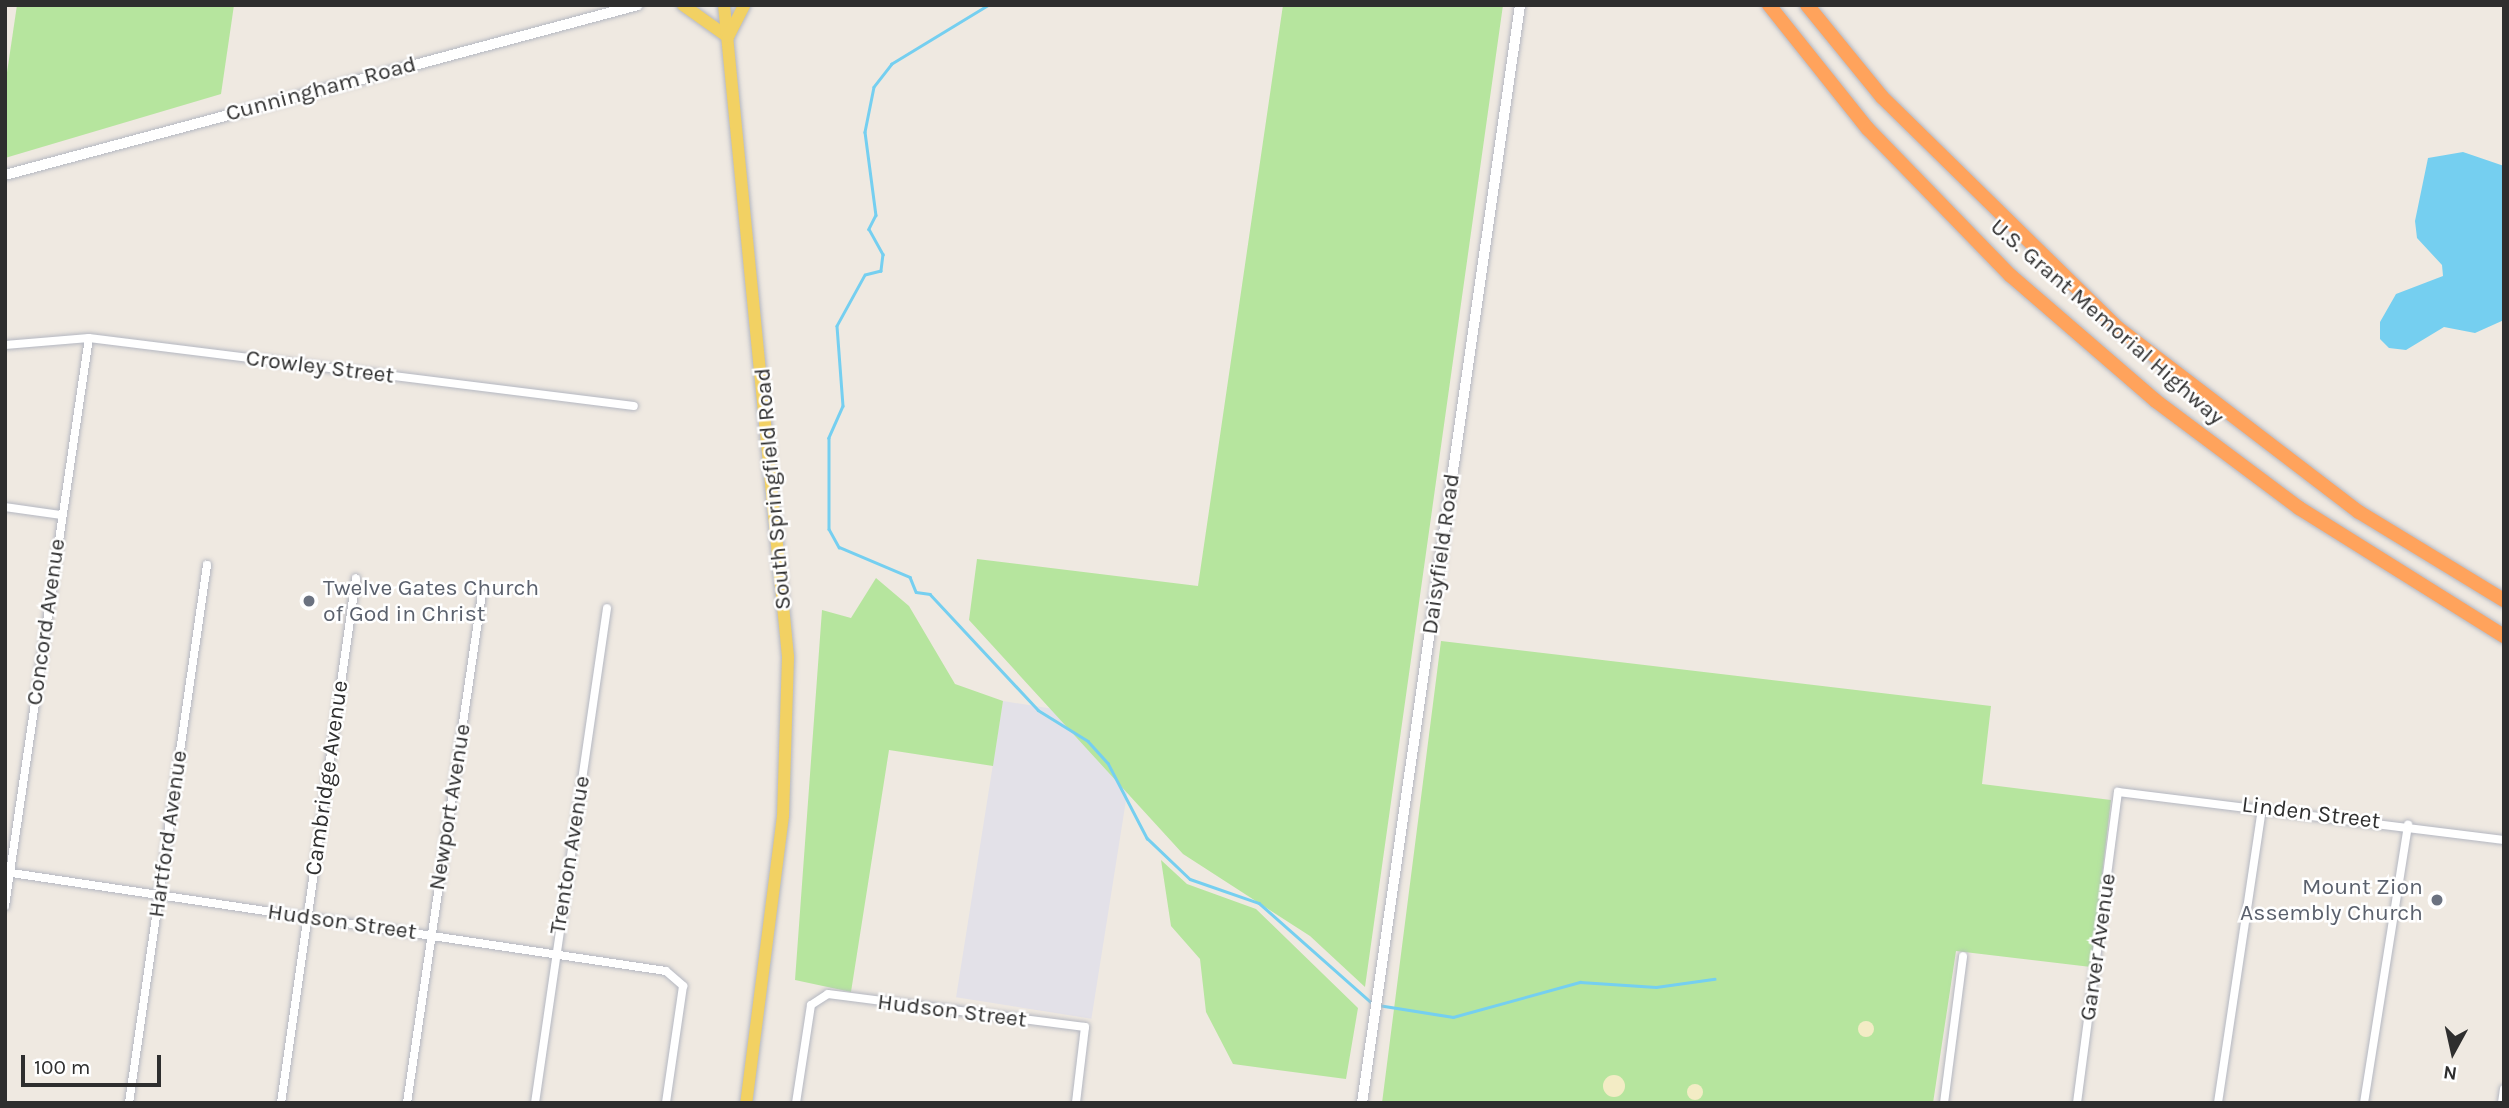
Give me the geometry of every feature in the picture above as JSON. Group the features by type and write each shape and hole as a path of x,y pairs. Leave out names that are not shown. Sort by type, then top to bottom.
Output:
{"highway":[{"name":"U.S. Grant Memorial Highway","path":"1769,5 1868,129 2010,275 2156,401 2299,508 2504,636"},
{"name":"U.S. Grant Memorial Highway","path":"1807,5 1882,97 2118,328 2360,512 2504,600"}],"main road":[{"path":"683,5 728,37 744,5"},
{"name":"South Springfield Road","path":"724,5 788,657 783,816 765,973 746,1103"}],"street":[{"name":"Cunningham Road","path":"5,175 638,5"},
{"name":"Daisyfield Road","path":"1362,1103 1520,5"},
{"name":"Crowley Street","path":"5,345 89,338 634,406"},
{"name":"Concord Avenue","path":"5,906 89,338"},
{"path":"5,507 61,514"},
{"name":"Hartford Avenue","path":"129,1103 207,565"},
{"name":"Cambridge Avenue","path":"281,1103 356,578"},
{"name":"Newport Avenue","path":"407,1103 482,594"},
{"name":"Trenton Avenue","path":"535,1103 607,608"},
{"name":"Linden Street","path":"2118,792 2408,824 2504,840"},
{"name":"Garver Avenue","path":"2077,1103 2118,792"},
{"path":"2218,1103 2262,807"},
{"path":"2364,1103 2408,824"},
{"name":"Hudson Street","path":"8,872 678,975 682,986 666,1103"},
{"path":"1944,1103 1963,956"},
{"name":"Hudson Street","path":"796,1103 811,1005 819,995 1085,1027 1076,1103"},
{"path":"2502,1103 2504,1089"}],"shaded area":[{"path":"1003,701 1138,722 1091,1019 956,997"}],"green space":[{"path":"17,5 234,5 221,94 5,158 5,86"},
{"path":"1283,5 1503,5 1365,987 1310,936 1183,854 969,620 977,559 1198,586"},
{"path":"876,578 909,606 955,684 1003,701 993,766 889,750 851,992 795,980 822,610 851,618"},
{"path":"1441,641 1991,706 1982,784 2111,800 2091,967 1956,951 1933,1103 1382,1103"},
{"path":"1161,860 1187,884 1256,909 1358,1008 1346,1079 1233,1064 1206,1012 1200,959 1171,926"}],"sand":[{"path":"1866,1021 1872,1023 1872,1035 1866,1037 1860,1035 1858,1029 1860,1023"},
{"path":"1614,1075 1624,1082 1625,1086 1618,1096 1614,1097 1604,1090 1603,1086 1610,1076"},
{"path":"1695,1084 1701,1086 1701,1098 1695,1100 1689,1098 1687,1092 1689,1086"}],"water":[{"path":"2463,152 2504,166 2504,320 2475,333 2444,327 2406,350 2389,348 2380,339 2380,322 2396,294 2443,276 2442,265 2417,238 2415,221 2428,158"}],"waterway":[{"path":"989,5 892,64 874,87 865,132 876,215 869,229 883,254 881,271 865,275 837,326 843,406 829,438 829,529 839,547 910,577 916,592 930,594 1038,710 1088,741 1108,763 1147,838 1190,879 1259,903 1372,1003"},
{"path":"1378,1005 1453,1017 1580,982 1656,987 1714,979"}],"place":[{"name":"Twelve Gates Church of God in Christ","path":"309,601"},
{"name":"Mount Zion Assembly Church","path":"2437,900"}]}
